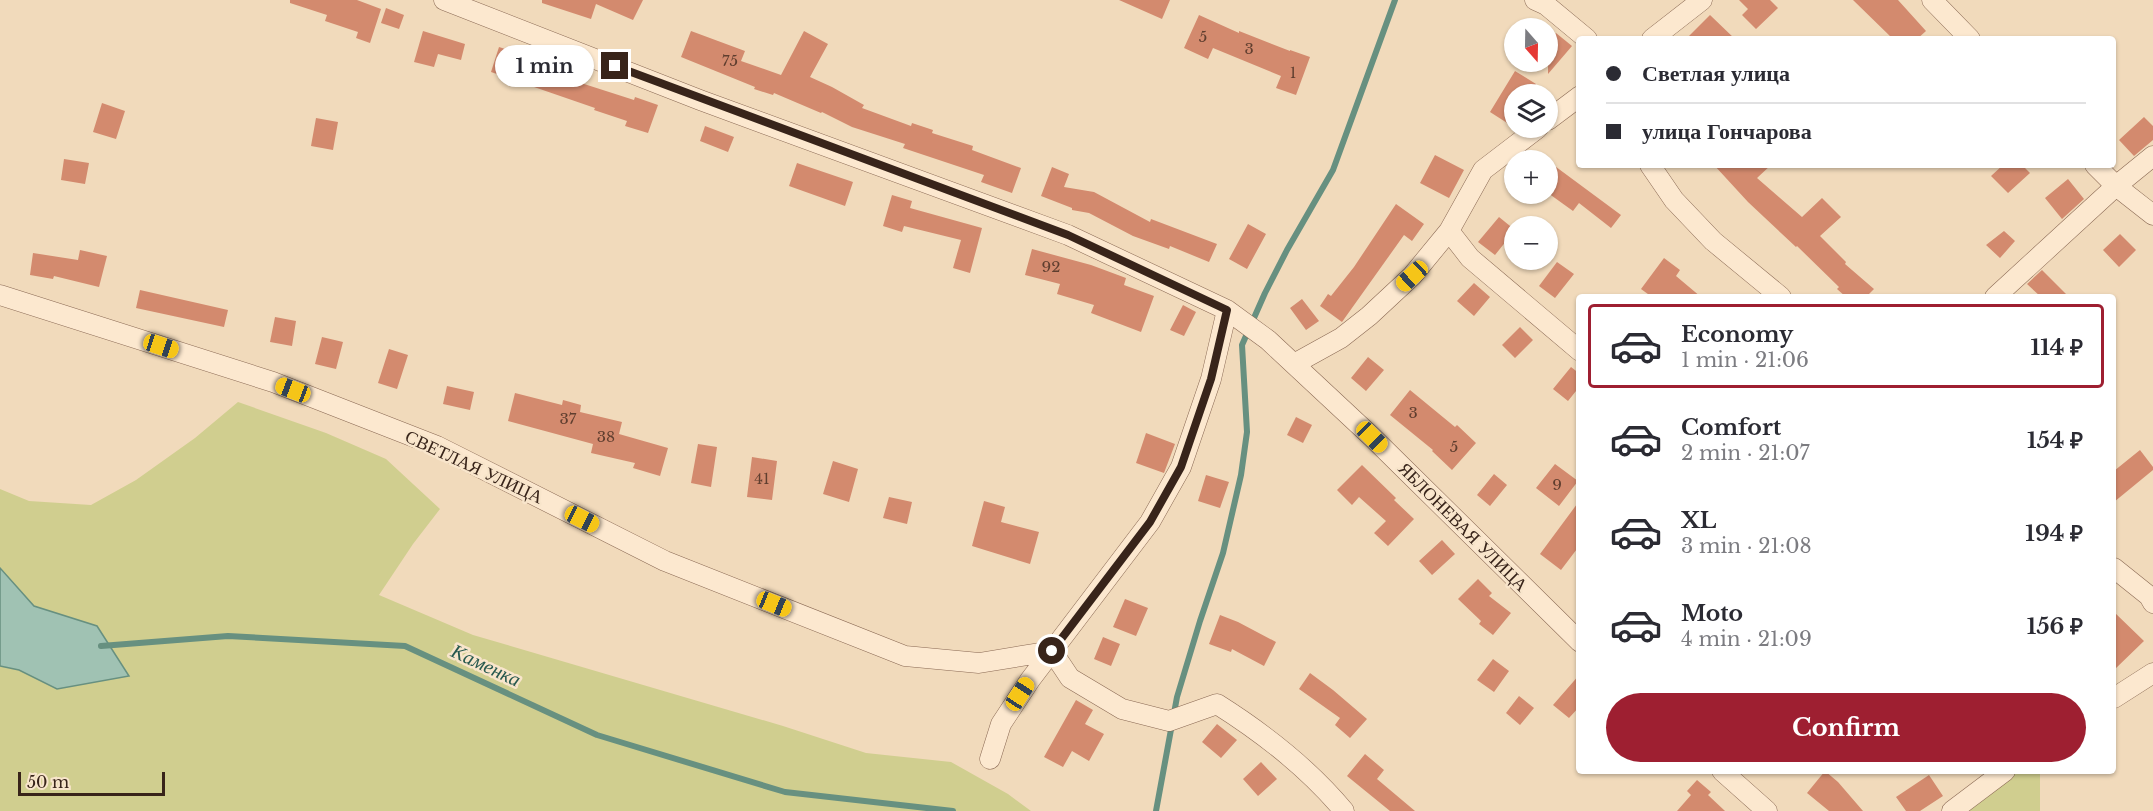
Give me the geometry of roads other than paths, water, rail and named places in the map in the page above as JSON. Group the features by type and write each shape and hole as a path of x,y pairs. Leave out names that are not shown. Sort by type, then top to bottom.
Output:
{"street":[{"name":"ЯБЛОНЕВАЯ УЛИЦА","path":"444,0 700,100 1068,235 1227,310 1268,340 1372,437 1576,638"},
{"path":"1535,0 1546,5 1583,36"},
{"path":"1656,36 1702,0"},
{"path":"1932,0 1967,36"},
{"path":"1558,112 1576,99"},
{"path":"1294,364 1341,338 1369,316 1412,276 1449,231 1483,170 1525,138"},
{"path":"1998,294 2116,186 2153,156"},
{"path":"1652,168 1674,200 1713,241 1778,294"},
{"path":"2098,168 2116,186 2153,215"},
{"path":"1449,231 1470,258 1576,348"},
{"name":"СВЕТЛАЯ УЛИЦА","path":"0,295 273,382 437,446 665,561 905,656 979,663 1052,651"},
{"path":"990,759 1001,724 1030,680 1150,522 1181,467 1211,379 1227,310"},
{"path":"2116,570 2149,596 2153,603"},
{"path":"1052,651 1070,678 1122,709 1170,722 1217,704 1246,722 1324,788 1344,811"},
{"path":"2116,697 2153,673"},
{"path":"1725,774 1767,811"},
{"path":"1952,811 2001,774"}],"waterway":[{"path":"1156,811 1177,697 1223,553 1241,475 1247,432 1242,345 1287,250 1333,170 1395,0"},
{"name":"Каменка","path":"101,646 228,636 405,646 597,735 785,792 953,811"}]}
